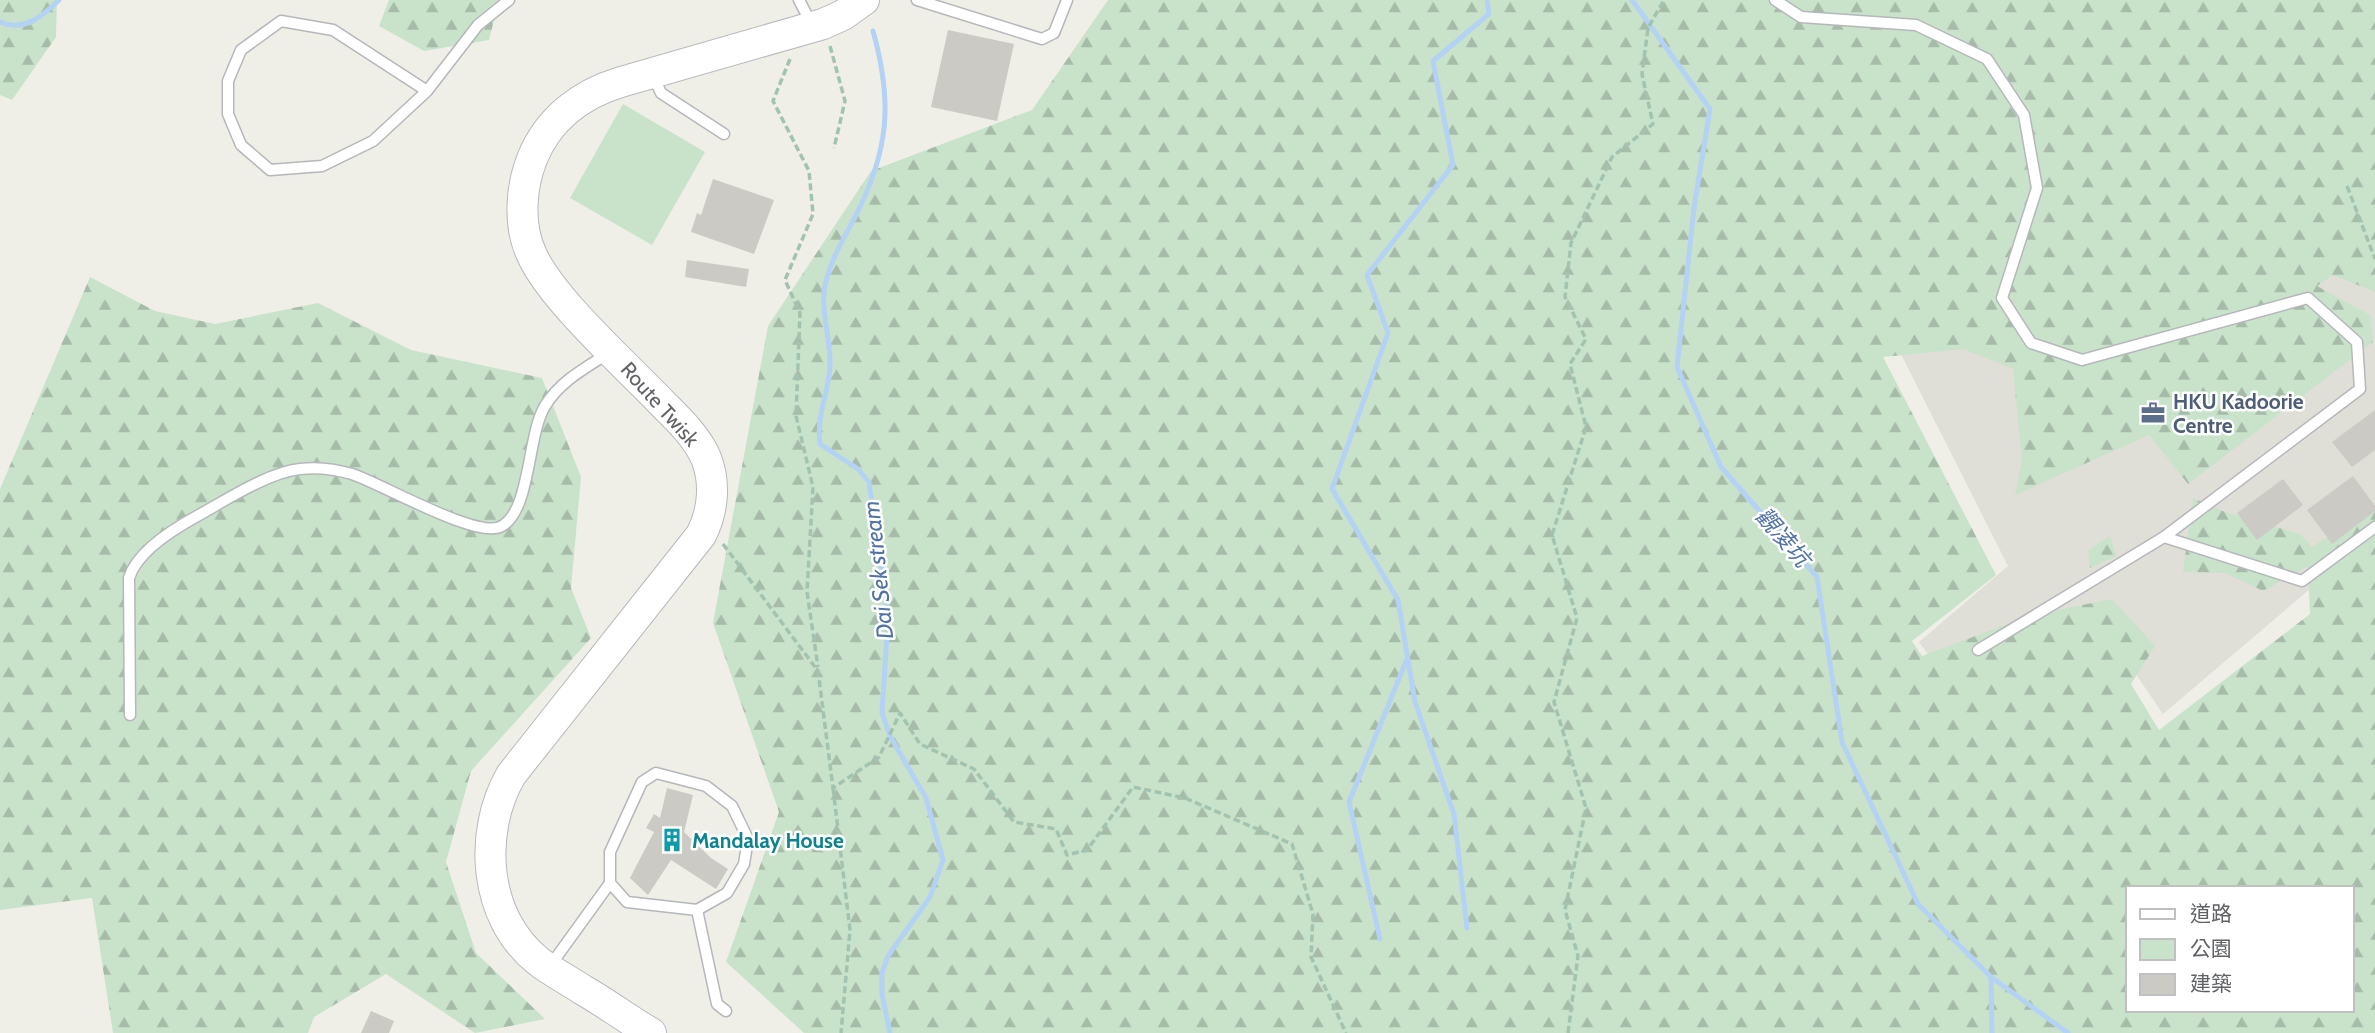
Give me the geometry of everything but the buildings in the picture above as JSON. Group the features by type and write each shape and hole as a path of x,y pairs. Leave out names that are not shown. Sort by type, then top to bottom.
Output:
{"main road":[{"name":"Route Twisk","path":"651,1033 606,1007 587,991 549,968 526,948 513,931 496,893 489,853 496,805 519,764 683,562 706,523 711,506 711,477 701,448 674,415 552,285 531,254 524,223 526,181 544,136 568,109 600,90 812,27 864,0"},
{"name":"Route Twisk","path":"587,991 611,999 671,1033"}],"lane":[{"path":"427,91 333,30 281,21 241,50 228,81 228,114 242,145 270,170 322,166 373,141 427,91 478,25 509,0"},
{"path":"799,0 812,27"},
{"path":"916,0 1042,39 1054,33 1067,0"},
{"path":"1775,0 1801,17 1916,26 1987,59 2024,115 2037,188 2002,298 2031,343 2082,360 2308,298 2357,342 2360,389 2164,537 1978,650"},
{"path":"652,73 661,93 724,134"},
{"path":"131,715 128,582 135,565 163,539 194,518 283,472 316,468 355,475 479,529 498,528 510,520 515,512 538,421 547,403 570,379 613,351"},
{"path":"2164,537 2302,581 2375,527"},
{"path":"549,968 610,883 610,852 642,782 656,773 706,786 732,806 748,839 744,864 727,893 697,910 627,902 610,883"},
{"path":"697,910 718,1004 726,1011"}],"path":[{"path":"1568,1033 1578,956 1565,910 1586,808 1554,702 1577,618 1552,535 1586,427 1570,364 1586,339 1565,297 1571,243 1612,158 1653,124 1642,74 1648,28 1664,0"},
{"path":"812,27 845,102 834,148"},
{"path":"812,27 773,101 809,171 813,214 785,280 800,313 796,416 813,487 807,592 850,930 841,1033"},
{"path":"2347,186 2375,259"},
{"path":"706,523 818,671"},
{"path":"833,788 880,757 900,713 920,744 974,769 1014,822 1056,829 1067,855 1087,850 1133,787 1185,797 1292,844 1313,914 1311,957 1346,1033"}],"shaded area":[{"name":"HKU Kadoorie Centre","path":"2375,150 2375,540 2317,583 2163,714 2098,619 1957,693 1919,642 2008,566 1864,281"}],"green space":[{"path":"0,0 57,0 56,37 12,100 0,95"},
{"path":"389,0 499,0 489,40 424,51 379,26"},
{"path":"1108,0 2375,0 2375,292 2333,275 2317,286 2370,315 2373,342 2188,484 2149,435 2015,495 2022,460 2013,369 1964,349 1883,357 1996,575 1912,641 1922,656 2032,615 2112,599 2155,646 2131,684 2159,730 2310,614 2308,566 2263,591 2225,573 2183,572 2193,498 2225,512 2300,534 2312,547 2375,505 2375,1033 804,1033 726,962 779,812 713,623 768,326 871,171 1032,110"},
{"path":"623,104 705,152 652,245 570,198"},
{"path":"90,277 155,311 215,324 318,303 411,350 542,378 581,477 571,588 591,638 471,771 446,862 476,953 545,1019 475,1033 386,974 314,1017 308,1033 113,1033 92,898 0,910 0,489"},
{"path":"2110,536 2116,556 2090,568 2088,550"}],"waterway":[{"path":"0,22 9,25 25,24 39,17 59,0"},
{"path":"1467,928 1454,814 1415,702 1398,600 1332,489 1388,333 1367,275 1453,165 1433,61 1489,14 1487,0"},
{"name":"觀凌坑","path":"1632,0 1710,109 1694,208 1677,367 1721,467 1817,577 1842,742 1918,904 1991,977 2068,1033"},
{"name":"Dai Sek stream","path":"873,31 883,81 884,126 875,170 834,258 825,285 824,305 830,365 819,433 820,444 858,469 869,482 888,619 882,713 890,736 926,798 943,860 930,897 888,956 882,973 882,994 890,1033"},
{"path":"1380,939 1349,802 1407,659"},
{"path":"1991,977 1992,1033"}],"place":[{"name":"HKU Kadoorie Centre","path":"2153,413"},
{"name":"Mandalay House","path":"672,840"}]}
